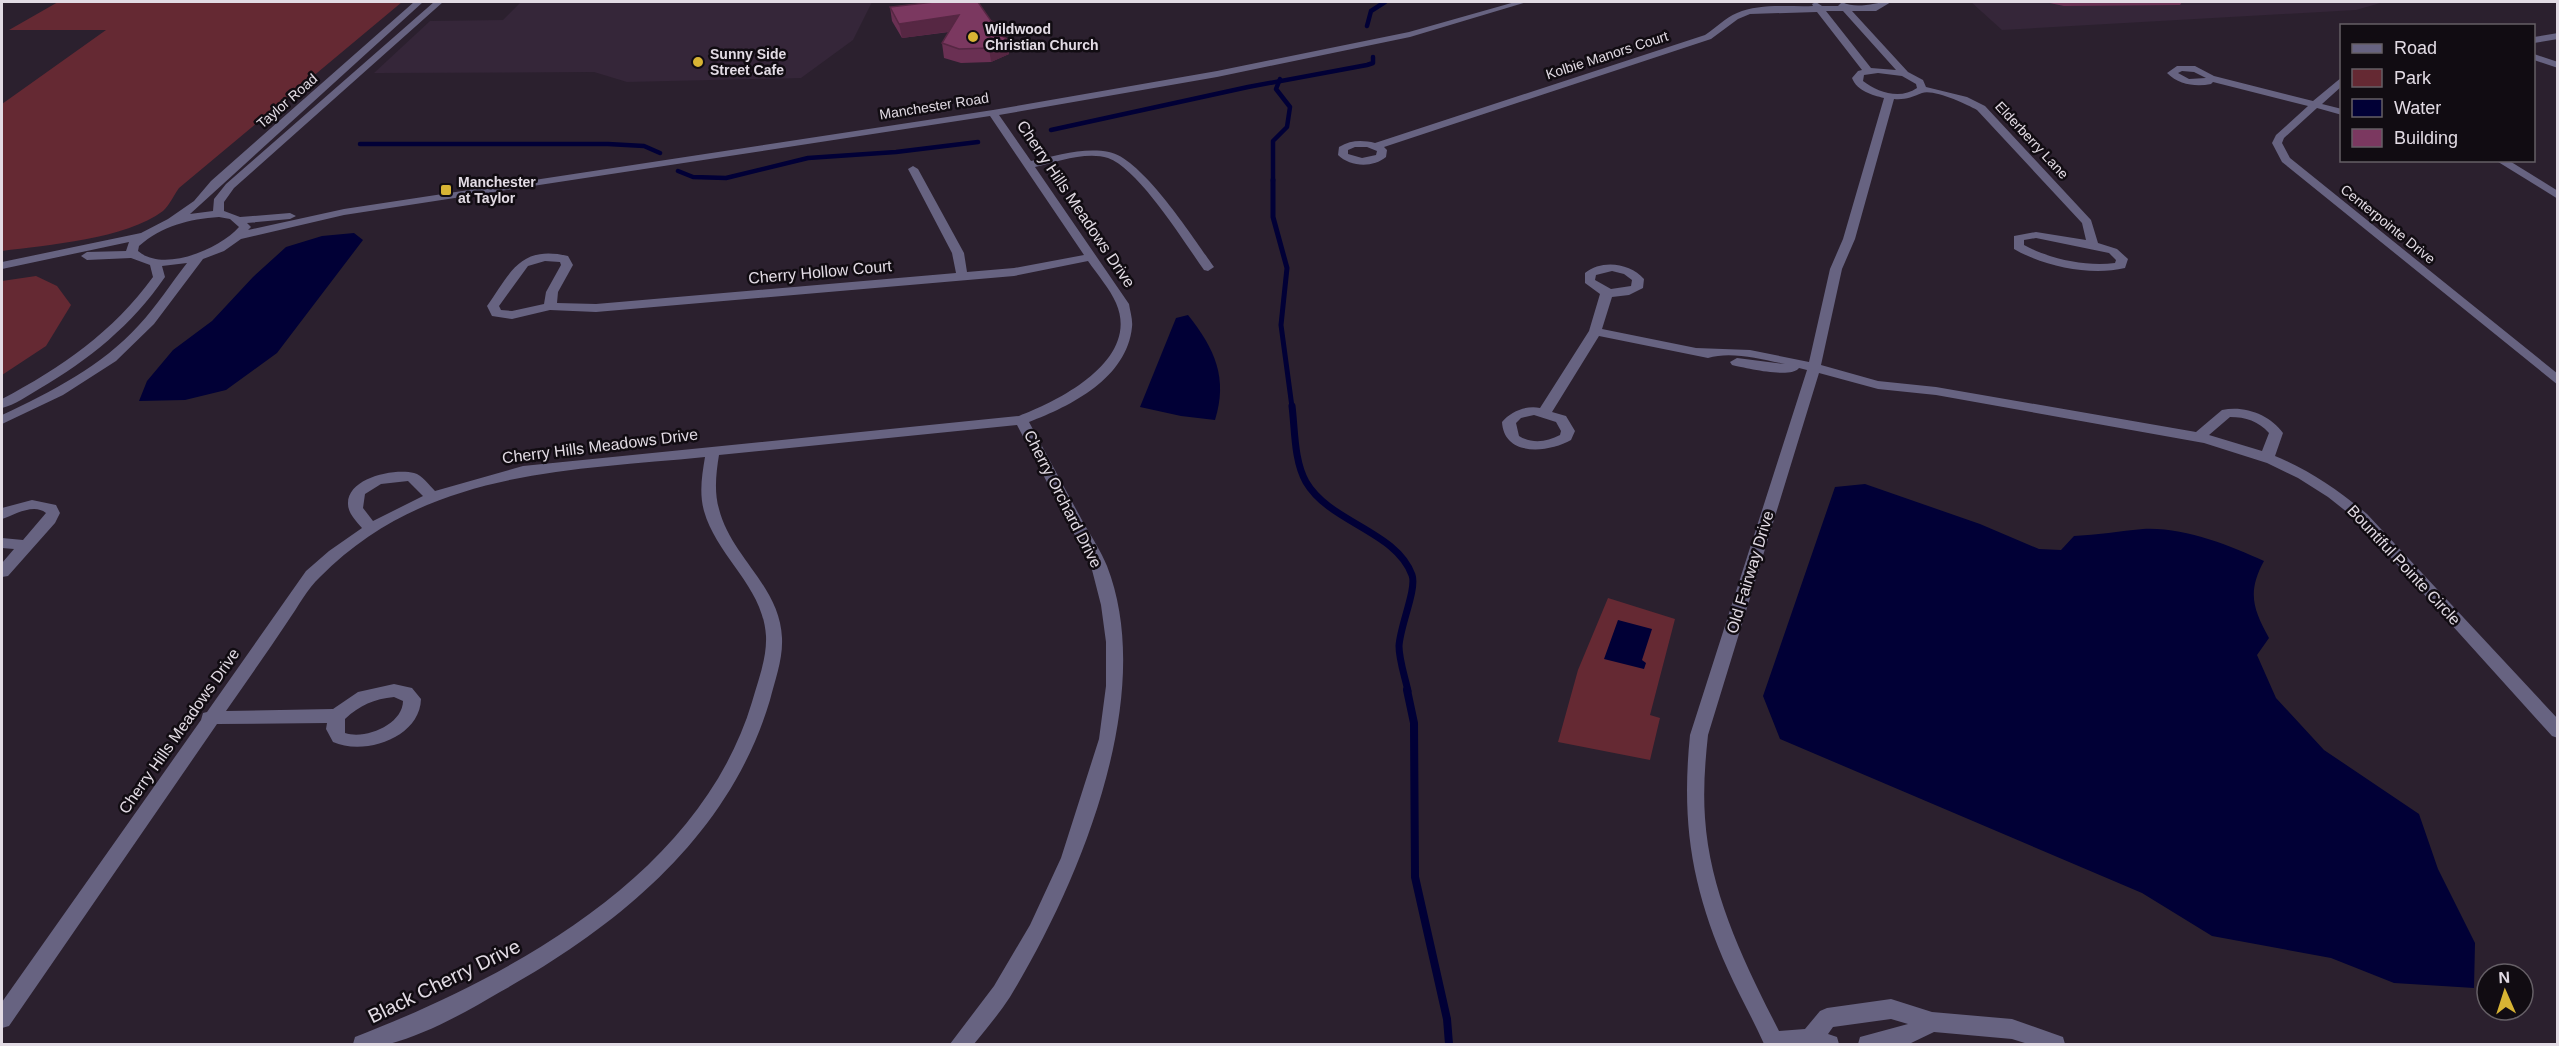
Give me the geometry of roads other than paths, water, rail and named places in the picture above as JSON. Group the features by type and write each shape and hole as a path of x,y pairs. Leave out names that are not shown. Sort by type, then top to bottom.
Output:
{"street":[{"name":"Taylor Road","path":"173,221 198,203 215,183 419,2"},
{"name":"Taylor Road","path":"219,214 216,206 230,186 439,2"},
{"name":"Manchester Road","path":"198,256 238,236 344,212 993,112 1336,51 1410,34 1523,2"},
{"name":"Kolbie Manors Court","path":"1376,146 1708,37 1731,18 1742,13 1817,5 1876,8 1887,2"},
{"path":"1817,5 1868,71"},
{"path":"1842,5 1905,74"},
{"path":"2535,40 2558,36"},
{"path":"2535,57 2558,65"},
{"path":"1889,70 1905,74 1920,82 1922,88 1911,95 1890,95 1871,91 1858,82 1857,78 1868,71 1889,70"},
{"path":"2211,78 2340,111"},
{"name":"Centerpointe Drive","path":"2340,82 2280,136 2277,143 2279,151 2286,160 2558,381"},
{"name":"Elderberry Lane","path":"1922,88 1964,99 1988,114 2087,222 2093,245"},
{"name":"Old Fairway Drive","path":"1774,1043 1719,925 1704,881 1696,845 1693,774 1699,735 1814,369 1836,268 1849,239 1890,95"},
{"name":"Cherry Hills Meadows Drive","path":"2,1019 209,718 312,575 328,558 370,528 432,496 467,483 523,471 1021,420 1050,410 1084,389 1100,375 1122,346 1127,332 1123,304 993,112"},
{"path":"1027,165 1077,156 1106,154 1117,157 1140,178 1208,267"},
{"path":"2503,162 2558,196"},
{"path":"913,169 958,253 962,276"},
{"name":"Manchester Road","path":"239,220 344,212"},
{"path":"2,265 142,236 173,221 219,214 239,220 245,226 238,236"},
{"path":"2030,235 2093,245 2119,255 2122,259 2121,265 2100,268 2043,258 2023,251 2016,243 2018,238 2030,235"},
{"path":"133,254 133,245 142,236"},
{"path":"42,258 133,254 143,261 155,262 198,256"},
{"path":"2,420 48,398 125,345 158,311 182,274 198,256"},
{"name":"Cherry Hollow Court","path":"550,306 552,292 567,264 564,259 552,256 524,262 493,306 496,312 512,315 550,306 596,308 1036,270 1092,257"},
{"path":"2,404 58,372 107,336 148,295 159,277 155,262"},
{"path":"1545,412 1595,331 1607,292"},
{"name":"Bountiful Pointe Circle","path":"1595,331 1699,351 1721,350 1774,358 1833,372 1856,381 1899,389 1936,391 2202,435 2267,458 2312,478 2362,517 2558,731"},
{"path":"2202,435 2227,413 2255,417 2266,422 2276,433 2267,458"},
{"name":"Cherry Orchard Drive","path":"961,1044 1001,993 1037,931 1071,858 1108,739 1114,686 1114,642 1109,605 1099,566 1021,420"},
{"name":"Black Cherry Drive","path":"363,1044 439,1013 502,982 563,945 656,869 689,833 720,792 738,762 744,751 766,682 774,637 768,608 753,578 722,536 713,516 708,494 713,451"},
{"path":"370,528 355,507 354,499 366,486 393,476 412,477 432,496"},
{"path":"2,514 27,505 38,504 51,508 52,513 50,520 2,572"},
{"path":"2,543 26,545"},
{"path":"209,718 338,716"},
{"path":"1774,1043 1820,1041 1827,1018 1891,1009 1932,1022 2012,1029 2055,1044"},
{"path":"1868,1044 1908,1035 1932,1022"}],"water":[{"path":"354,233 363,240 277,353 226,390 185,400 139,401 147,381 173,350 212,321 253,277 286,247 322,236"},
{"path":"1188,315 1212,352 1216,364 1220,391 1215,420 1181,416 1140,407 1176,318"},
{"path":"1865,484 1980,524 2039,549 2061,550 2074,536 2159,529 2206,538 2264,561 2255,582 2254,600 2259,618 2269,638 2257,655 2276,698 2324,750 2419,814 2438,869 2475,943 2474,988 2394,983 2331,958 2212,936 2142,893 1780,739 1763,696 1835,487"},
{"path":"1618,620 1652,629 1642,660 1646,663 1644,669 1604,659"}],"waterway":[{"path":"1367,26 1371,11 1385,2"},
{"path":"1279,81 1367,65 1373,63 1373,57"},
{"path":"1051,130 1279,81"},
{"path":"1279,81 1276,89 1290,107 1287,127 1273,141 1273,217 1287,268 1281,325 1292,407"},
{"path":"678,171 693,177 726,178 808,158 896,152 978,142"},
{"path":"360,144 608,144 644,146 660,153"},
{"path":"1292,406 1297,455 1306,482 1330,508 1392,548 1404,560 1412,575 1412,589 1399,646 1408,691"},
{"path":"1407,690 1414,723 1415,877 1447,1019 1449,1044"}],"place":[{"name":"Wildwood Christian Church","path":"973,37"},
{"name":"Sunny Side Street Cafe","path":"698,62"},
{"name":"Manchester at Taylor","path":"446,190"}]}
